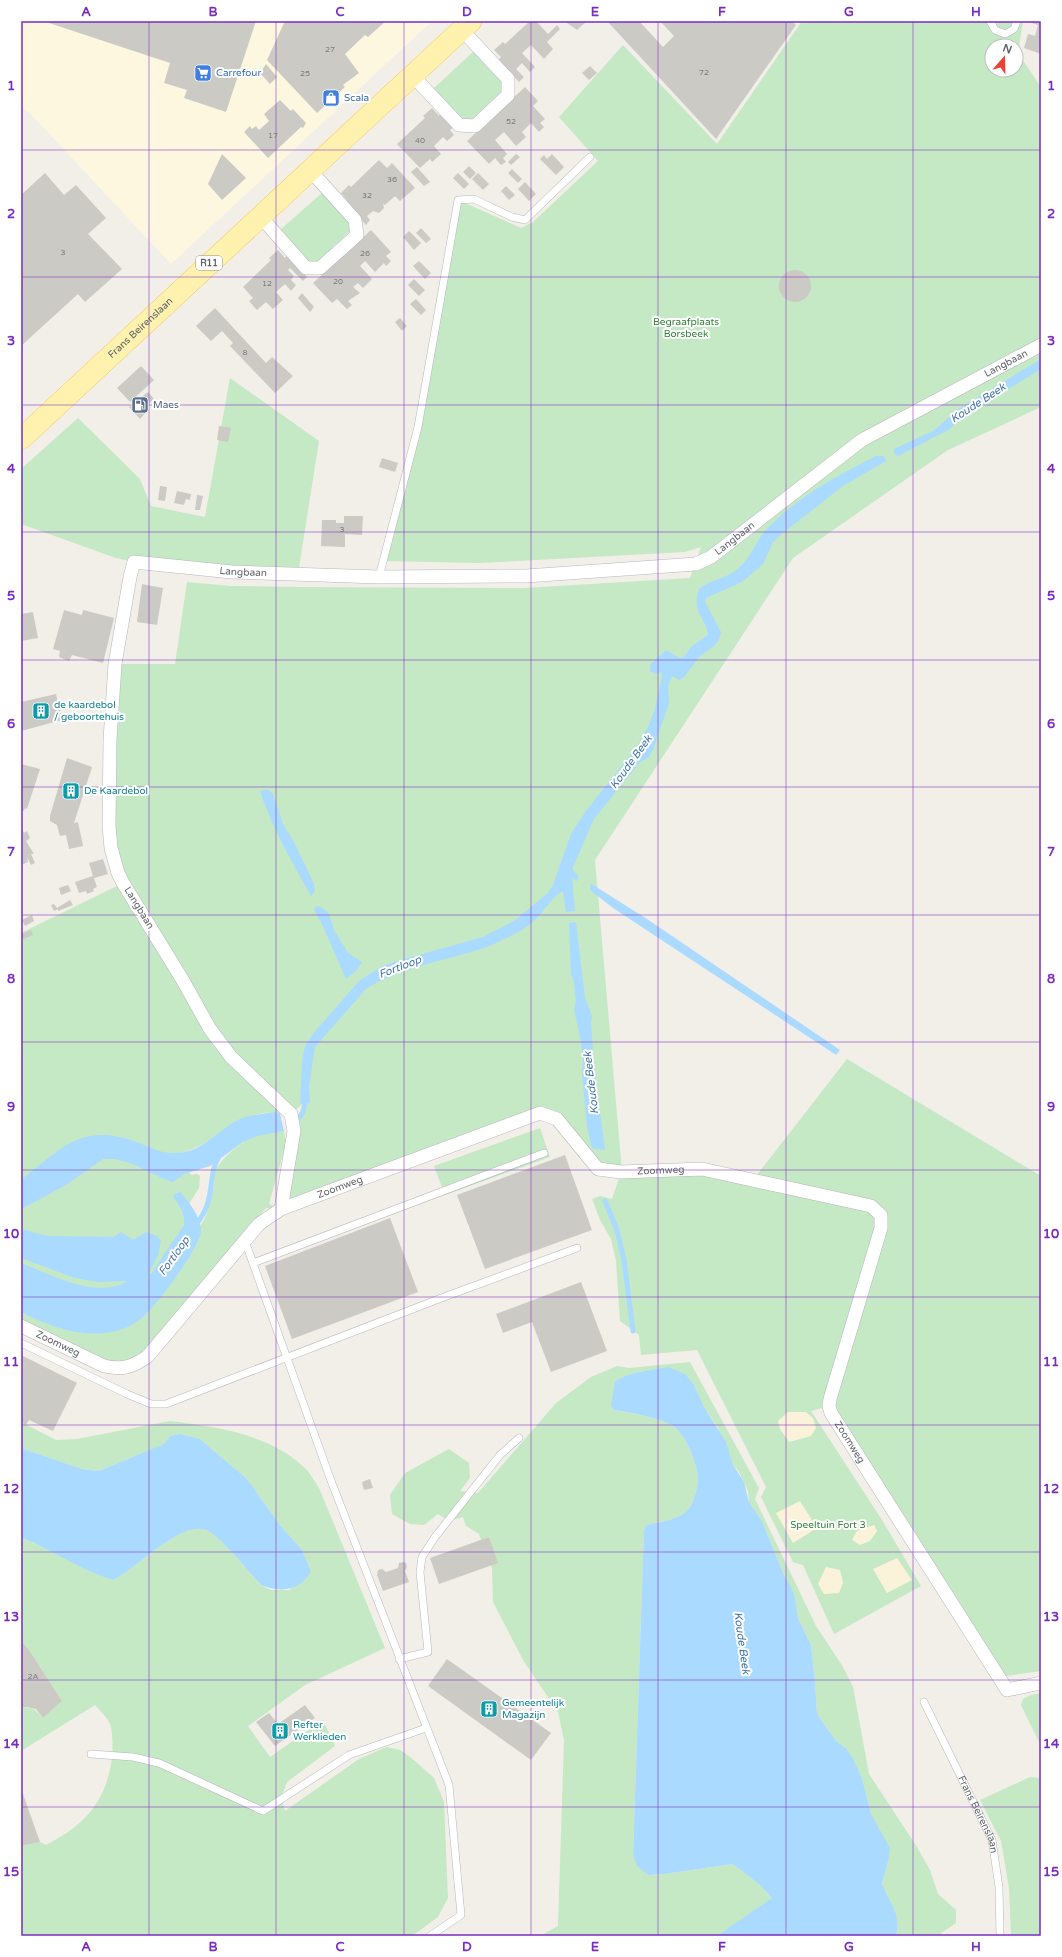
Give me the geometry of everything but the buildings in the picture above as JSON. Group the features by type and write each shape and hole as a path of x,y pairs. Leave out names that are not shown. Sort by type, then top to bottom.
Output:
{"main road":[{"name":"Frans Beirenslaan","path":"21,439 466,25"}],"street":[{"name":"Frans Beirenslaan","path":"412,75 459,125 475,126 508,95 508,79 466,25"},
{"path":"260,216 306,268 320,268 357,235 355,220 310,170"},
{"name":"Langbaan","path":"281,1209 294,1129 291,1114 231,1057 210,1029 118,873 111,848 109,826 110,740 116,664 130,577 134,562 232,572 379,577 526,576 687,566 704,561 862,440 1041,345"},
{"name":"Zoomweg","path":"21,1326 104,1366 126,1368 137,1364 148,1356 259,1224 281,1209 540,1113 557,1119 598,1169 622,1172 702,1169 871,1206 880,1215 881,1228 828,1406 835,1422 1007,1690 1041,1683"}],"lane":[{"path":"990,21 995,30 1005,34 1014,29 1017,21"},
{"path":"379,577 418,427 458,200 474,199 512,217 526,220 590,157"},
{"path":"253,1263 544,1153"},
{"path":"244,1241 286,1358 399,1659 449,1785 461,1915 430,1936"},
{"path":"21,1343 127,1394 151,1404 166,1404 444,1297 577,1248"},
{"path":"399,1659 428,1652 420,1572 422,1557 435,1537 500,1455 519,1438"},
{"name":"Frans Beirenslaan","path":"924,1702 992,1840 999,1887 1000,1936"},
{"path":"91,1754 133,1757 159,1763 263,1811 349,1755 426,1728"}],"shaded area":[{"path":"21,21 432,21 171,264 30,113 21,107"}],"green space":[{"path":"802,21 1023,21 1020,38 984,38 984,78 1024,78 1024,62 1041,87 1041,407 948,450 793,558 595,860 622,1172 702,1169 753,1180 847,1059 1041,1176 1041,1671 999,1677 828,1406 811,1411 882,1520 921,1586 834,1634 803,1565 793,1562 761,1497 766,1487 697,1350 641,1355 639,1335 620,1321 616,1261 611,1239 600,1220 592,1199 600,1196 612,1199 621,1172 598,1169 576,1142 540,1113 281,1209 266,1208 156,1337 140,1354 131,1360 109,1361 21,1320 21,933 123,883 111,848 115,664 175,664 187,582 231,586 524,588 690,578 701,547 685,552 480,563 383,561 418,427 458,200 521,228 533,222 598,161 559,117 623,45 717,144","holes":["305,1101 302,1115 294,1129 281,1209 269,1204 286,1143 284,1131 264,1131 256,1134 233,1150 220,1163 214,1177 214,1184 208,1209 197,1230 199,1239 178,1274 161,1269 183,1233 186,1209 199,1188 200,1176 197,1174 192,1175 164,1153 179,1153 194,1149 251,1116 266,1113 280,1114 284,1107 297,1109"]},
{"path":"474,51 504,83 503,90 472,120 464,121 433,89"},
{"path":"323,192 352,223 351,230 316,263 309,263 279,231"},
{"path":"230,378 319,441 298,574 134,562 116,558 21,524 21,469 78,418 140,479 151,506 205,517"},
{"path":"540,1128 550,1157 445,1195 434,1166"},
{"path":"690,1362 759,1488 755,1499 816,1626 843,1667 853,1687 869,1774 917,1847 930,1870 938,1894 956,1910 956,1923 941,1933 940,1936 896,1936 896,1914 882,1883 888,1862 878,1828 871,1814 862,1778 846,1748 836,1741 817,1714 811,1645 798,1618 789,1583 784,1575 762,1521 749,1502 748,1491 739,1472 733,1465 718,1428 704,1407 694,1386 687,1378 652,1370 622,1377 614,1410 653,1418 673,1426 682,1435 693,1457 698,1481 693,1500 690,1507 686,1511 676,1518 646,1525 644,1530 633,1855 648,1875 733,1864 760,1885 773,1899 717,1936 540,1936 558,1926 564,1740 558,1712 523,1660 493,1602 492,1568 479,1534 466,1526 463,1517 449,1521 438,1514 424,1525 410,1524 392,1514 390,1495 405,1473 449,1449 469,1463 470,1478 460,1491 478,1493 556,1403 591,1377 617,1366 629,1368"},
{"path":"170,1421 225,1430 260,1440 293,1458 307,1470 319,1488 385,1648 305,1685 248,1726 270,1757 323,1720 335,1746 287,1782 281,1798 285,1811 359,1759 387,1747 400,1750 434,1778 444,1802 448,1898 438,1917 412,1936 21,1936 21,1846 40,1842 46,1845 72,1829 82,1820 99,1800 105,1787 109,1774 113,1745 110,1724 95,1705 21,1751 21,1708 34,1709 43,1718 62,1701 29,1650 21,1641 21,1537 113,1580 174,1537 188,1531 200,1529 210,1532 216,1537 230,1550 261,1585 271,1590 289,1590 311,1571 302,1550 280,1525 247,1479 200,1439 180,1434 170,1436 165,1444 99,1471 82,1469 21,1448 21,1422 56,1440 77,1439"},
{"path":"1041,1693 1041,1746 1021,1705 1023,1699 1031,1695"},
{"path":"1030,1777 1041,1778 1041,1936 1011,1936 1009,1888 1001,1841 980,1800"}],"sand":[{"path":"788,1412 806,1412 813,1418 816,1428 811,1436 789,1442 780,1429 778,1421"},
{"path":"800,1501 817,1528 793,1543 776,1513"},
{"path":"874,1525 877,1531 870,1541 860,1545 852,1540 857,1531"},
{"path":"897,1558 912,1580 887,1593 873,1569"},
{"path":"826,1567 840,1570 843,1583 839,1593 824,1594 818,1584"}],"water":[{"path":"1041,359 1041,369 966,415 948,430 898,456 894,454 894,449 933,431 960,408"},
{"path":"876,456 884,456 886,461 843,486 783,533 773,542 763,564 742,582 706,598 705,602 721,632 719,640 714,646 700,656 684,677 679,680 672,676 668,686 669,703 653,750 649,757 639,763 594,819 573,867 573,870 579,877 577,881 572,878 575,911 566,912 563,892 561,892 534,921 512,936 479,950 393,975 365,990 315,1047 309,1087 310,1103 300,1104 302,1062 305,1046 312,1035 359,981 379,968 394,962 483,937 514,921 548,893 553,885 571,834 586,811 639,744 649,725 655,709 662,676 661,672 655,674 650,671 650,665 666,650 680,658 684,657 691,647 708,635 705,623 698,610 697,598 699,589 709,583 729,575 739,568 747,559 763,533 792,506 833,479"},
{"path":"267,789 273,794 283,824 295,844 314,884 315,891 311,896 270,818 260,791"},
{"path":"590,883 647,919 840,1050 836,1055 613,908 590,890"},
{"path":"317,906 321,907 329,914 334,930 348,953 362,962 356,971 346,979 322,924 314,910"},
{"path":"576,922 585,998 592,1016 591,1024 594,1066 605,1150 592,1148 587,1127 582,1072 583,1061 581,1042 574,1009 576,1002 574,982 571,974 569,923"},
{"path":"274,1112 280,1114 284,1131 257,1136 243,1142 210,1166 184,1174 173,1182 133,1164 115,1159 103,1159 66,1185 21,1209 21,1180 60,1149 85,1137 99,1135 115,1136 134,1141 153,1149 177,1153 198,1147 242,1118"},
{"path":"180,1192 197,1215 201,1226 199,1240 177,1276 159,1300 141,1319 128,1327 119,1330 111,1332 87,1333 64,1330 21,1312 21,1263 60,1279 88,1287 102,1288 115,1286 128,1281 98,1282 75,1278 21,1258 21,1229 47,1236 114,1237 121,1232 133,1240 146,1232 157,1236 161,1241 158,1255 149,1273 151,1274 184,1225 182,1210 173,1197 174,1194"},
{"path":"668,1367 685,1374 694,1385 704,1407 726,1442 733,1465 744,1482 749,1502 762,1521 784,1575 794,1594 798,1618 811,1645 817,1714 836,1741 846,1748 854,1761 862,1778 871,1814 890,1848 882,1883 896,1914 896,1936 717,1936 772,1898 760,1885 733,1864 648,1875 637,1866 633,1855 644,1530 646,1525 676,1518 686,1511 692,1504 695,1496 698,1477 690,1449 682,1435 673,1426 653,1418 614,1410 611,1406 615,1382 633,1373"},
{"path":"180,1434 200,1439 247,1479 280,1525 302,1550 311,1571 302,1583 283,1589 268,1588 261,1585 230,1550 216,1537 210,1532 200,1529 188,1531 174,1537 113,1580 89,1571 21,1537 21,1448 82,1469 99,1471 164,1444 170,1436"}],"waterway":[{"name":"Fortloop","path":"299,1118 303,1112 306,1097"},
{"name":"Fortloop","path":"195,1227 203,1215 207,1205 210,1196 214,1168 219,1156"},
{"name":"Koude Beek","path":"605,1201 617,1230 624,1260 633,1331"}],"place":[{"name":"Carrefour","path":"203,73"},
{"name":"Scala","path":"331,98"},
{"name":"Maes","path":"140,405"},
{"name":"de kaardebol / geboortehuis","path":"41,711"},
{"name":"De Kaardebol","path":"71,791"},
{"name":"Gemeentelijk Magazijn","path":"489,1709"},
{"name":"Refter Werklieden","path":"280,1731"}],"park label":[{"name":"Begraafplaats Borsbeek","path":"686,328"},
{"name":"Speeltuin Fort 3","path":"828,1525"}]}
